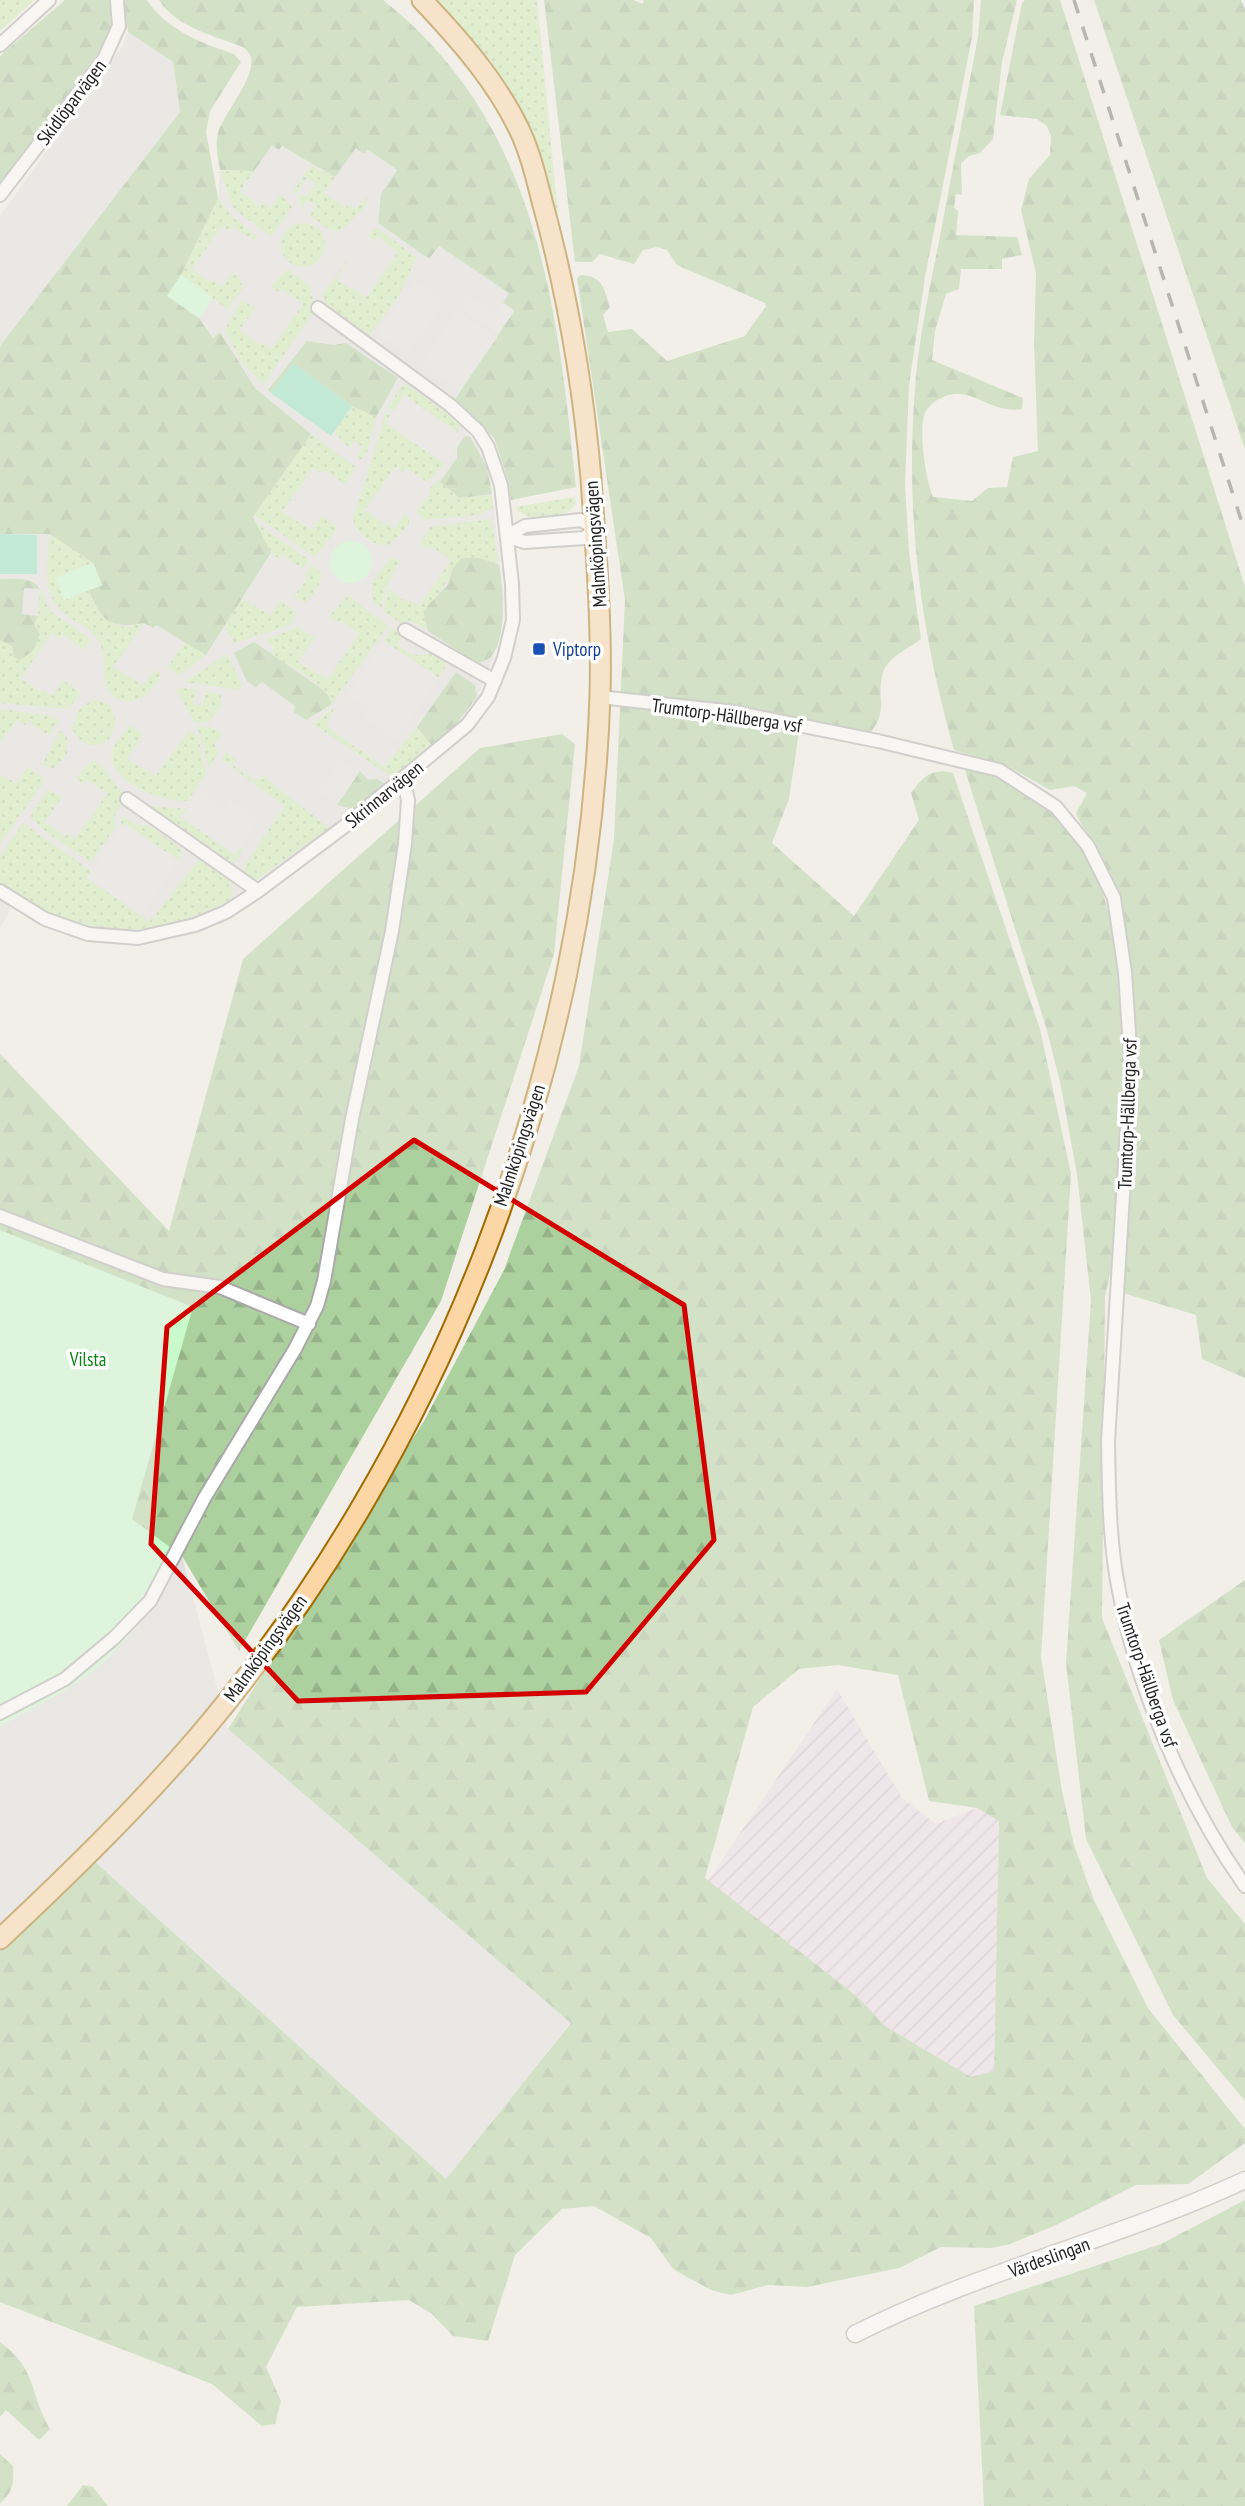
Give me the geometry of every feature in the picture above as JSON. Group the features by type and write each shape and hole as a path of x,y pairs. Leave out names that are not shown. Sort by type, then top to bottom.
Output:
{"main road":[{"name":"Malmköpingsvägen","path":"0,1939 151,1790 248,1673 335,1548 421,1396 467,1293 509,1183 554,1027 585,857 600,697 600,605 589,457 570,312 541,197 530,180 510,134 480,84 412,1"}],"street":[{"path":"0,46 50,0"},
{"name":"Skidlöparvägen","path":"0,195 104,59 119,26 117,0"},
{"name":"Skrinnarvägen","path":"0,891 26,909 64,927 100,935 138,937 195,925 226,912 258,891 403,779 467,725 480,709 495,681 513,620 500,485 488,447 478,431 450,405 318,308"},
{"path":"581,520 594,528 585,538 524,541 507,536 525,526 559,522 581,520"},
{"path":"405,630 495,681"},
{"name":"Trumtorp-Hällberga vsf","path":"600,697 734,712 878,741 999,770 1056,807 1100,866 1114,898 1118,923 1125,972 1131,1064 1108,1442 1109,1494 1119,1592 1162,1731 1188,1787 1245,1886"},
{"path":"0,1713 65,1679 114,1638 150,1601 205,1497 309,1324 324,1281 350,1129 392,931 406,833 408,800 403,779"},
{"path":"127,799 258,891"},
{"path":"0,1216 163,1279 220,1287 309,1324"},
{"name":"Värdeslingan","path":"855,2334 917,2304 1199,2202 1245,2180"}],"highlighted area":[{"path":"414,1140 684,1305 714,1540 586,1692 298,1701 151,1544 167,1327"}],"shaded area":[{"path":"128,32 173,62 180,112 0,346 0,216 123,45"},
{"path":"272,145 282,146 335,177 356,148 367,150 397,170 381,194 378,223 429,259 439,246 509,293 514,310 446,411 461,424 478,447 487,468 504,597 503,618 494,656 477,697 454,727 327,830 230,900 192,919 135,930 85,926 52,915 22,899 11,909 0,928 0,534 50,534 144,623 155,625 206,655 271,554 253,518 311,434 255,388 220,332 213,338 204,323 167,296 218,198 220,171 254,170"},
{"path":"415,280 445,302 407,355 377,333"},
{"path":"468,295 495,313 503,303 514,310 498,333 460,308"},
{"path":"457,310 497,338 459,391 420,364"},
{"path":"404,395 464,437 445,464 385,423"},
{"path":"384,641 439,678 396,741 362,718 368,709 347,695"},
{"path":"341,759 360,771 337,805 318,793"},
{"path":"200,791 224,808 230,799 260,820 235,855 181,817"},
{"path":"124,823 179,861 142,915 86,878"},
{"path":"182,1556 228,1729 571,2022 446,2179 93,1860 0,1952 0,1726 64,1691 110,1655 168,1586"},
{"path":"837,1689 902,1798 936,1824 977,1808 999,1820 994,2071 971,2077 885,2026 858,1997 707,1882"}],"green space":[{"path":"0,0 34,0 0,31"},
{"path":"65,0 110,0 111,28 96,56 0,184 0,56"},
{"path":"124,0 147,0 164,20 174,27 197,40 234,54 241,62 210,111 206,132 218,198 181,275 167,296 199,318 213,338 220,332 255,388 311,434 253,517 271,553 206,655 156,625 153,628 144,623 123,625 109,621 98,610 89,590 102,585 93,563 50,534 0,534 0,346 180,112 173,62 128,32"},
{"path":"159,0 383,0 435,48 476,102 507,159 530,221 547,285 560,351 576,487 511,500 508,480 494,438 455,399 514,311 503,303 509,293 439,246 429,259 378,223 381,194 397,170 368,150 364,154 356,148 335,177 282,146 279,150 272,145 254,171 220,170 218,133 250,72 248,52 238,45 184,23"},
{"path":"438,0 537,0 558,215 540,160 440,10"},
{"path":"544,0 633,0 643,4 644,0 974,0 972,37 925,277 909,385 905,484 909,553 921,639 894,658 885,668 881,682 881,710 870,733 801,718 789,799 772,843 854,916 919,820 911,793 919,782 934,772 953,773 1040,1029 1071,1174 1041,1657 1062,1791 1074,1845 1094,1900 1148,2008 1245,2129 1245,2143 1188,2184 1136,2185 1054,2226 1010,2244 991,2248 941,2247 899,2268 807,2287 768,2285 731,2295 711,2290 673,2269 651,2238 594,2206 562,2209 515,2255 488,2341 453,2336 432,2314 409,2300 297,2307 266,2367 281,2401 275,2424 262,2426 212,2384 0,2302 0,1952 93,1860 446,2179 571,2023 228,1729 424,1421 504,1270 579,1066 614,839 625,600 577,278 581,275 588,276 602,285 610,307 603,315 608,332 632,329 667,361 745,336 766,306 765,303 677,265 667,250 657,247 643,250 634,264 600,254 592,262 575,262","holes":["838,1665 898,1675 929,1801 977,1808 999,1821 994,2071 971,2077 885,2026 858,1997 705,1878 753,1707 799,1669"]},
{"path":"981,0 1017,0 1002,62 993,139 980,153 969,156 961,163 962,195 956,194 954,208 958,211 956,235 1017,237 1022,255 1002,259 1002,269 961,269 959,289 946,294 935,331 932,360 1023,398 1022,409 994,406 962,394 946,396 931,405 923,418 922,440 925,467 933,497 972,501 988,488 1007,487 1013,457 1038,451 1034,344 1036,273 1021,210 1029,179 1050,155 1051,136 1047,126 1037,119 1000,115 1022,3 1025,0 1060,0 1245,587 1245,1378 1202,1359 1196,1315 1123,1293 1136,1090 1133,989 1125,938 1111,883 1098,852 1076,813 1087,793 1074,786 1050,790 1006,765 954,750 932,660 914,525 912,434 915,388 926,309 978,37"},
{"path":"1094,0 1241,0 1245,9 1245,449"},
{"path":"311,165 335,177 324,193 346,208 349,204 357,209 367,195 366,206 341,231 331,231 310,216 316,205 308,200 302,208 299,198 301,194 307,197 315,184 307,178 295,195 293,192"},
{"path":"220,171 254,171 240,191 260,206 263,202 271,208 281,194 292,207 273,234 270,236 234,209"},
{"path":"218,198 231,215 257,237 254,241 233,227 229,231 222,226 192,269 222,286 232,272 240,278 243,289 227,309 181,275"},
{"path":"303,223 318,230 325,245 318,260 303,267 288,260 281,245 288,230"},
{"path":"375,227 417,257 400,294 369,336 328,308 322,295 350,257 336,280 367,297 398,252 378,237 375,241 368,236"},
{"path":"288,269 310,286 315,310 263,385 240,360 225,329 241,300 255,308 240,330 260,345 262,342 271,349 303,304 282,289 279,292 271,286"},
{"path":"181,275 213,297 199,318 167,296"},
{"path":"307,341 334,345 346,343 398,378 376,417 352,406 293,363 271,393 268,390"},
{"path":"293,363 352,406 331,436 271,393"},
{"path":"406,384 461,424 457,432 404,396 393,411 388,408 402,385"},
{"path":"352,406 376,417 367,452 361,460 357,457 362,447 354,441 349,448 334,432"},
{"path":"386,412 390,415 386,423 445,464 427,482 406,468 403,472 395,467 365,510 385,525 387,523 395,528 405,514 409,517 409,525 389,546 367,539 353,520"},
{"path":"311,434 356,467 345,484 324,470 321,473 313,468 282,512 312,530 322,516 338,528 315,557 254,515"},
{"path":"470,436 487,468 492,494 460,498 440,482 457,458 457,448 464,437"},
{"path":"444,476 440,482 460,498 492,495 493,508 479,515 421,520 422,516 416,512 431,492 429,489"},
{"path":"574,497 576,504 570,510 546,519 529,517 515,507"},
{"path":"491,519 499,565 480,558 452,570 426,614 428,631 410,620 405,626 384,612 388,589 408,603 411,600 419,606 451,560 431,546 428,550 419,544 430,527"},
{"path":"255,522 309,560 303,569 283,555 279,559 271,553"},
{"path":"0,534 37,535 37,574 0,574"},
{"path":"50,534 93,563 56,578 64,600 89,590 96,608 121,627 144,623 113,667 143,685 155,670 160,673 161,677 154,686 139,699 128,701 110,693 102,648 98,640 53,600 48,580"},
{"path":"351,541 366,547 372,562 366,577 351,583 336,577 330,562 336,547"},
{"path":"391,557 400,562 386,587 381,609 372,600 372,582"},
{"path":"461,558 480,558 499,565 503,606 500,637 488,659 477,663 428,631 423,611 448,584 452,570"},
{"path":"93,563 102,585 64,600 55,578"},
{"path":"312,565 322,575 318,587 306,603 293,597 308,578 305,575"},
{"path":"0,579 28,580 40,589 24,588 22,614 38,616 34,625 40,634 34,650 20,660 14,657 12,646 0,640"},
{"path":"40,589 51,612 87,636 90,642 84,650 63,635 60,639 52,633 21,678 52,696 63,680 80,693 69,709 0,703 0,640 12,646 14,657 38,616"},
{"path":"348,595 388,626 332,704 313,681 269,655 274,649 267,639 298,627 315,637 298,662 328,679 359,634 340,620 337,623 329,617"},
{"path":"241,598 270,615 281,600 296,612 291,625 235,643 225,628"},
{"path":"392,628 403,635 398,644 405,651 418,655 433,653 448,662 439,678 384,641"},
{"path":"186,641 206,655 180,675 167,668"},
{"path":"254,642 318,686 327,694 332,704 306,720 294,712 295,706 262,682 256,687 247,681 234,653"},
{"path":"225,655 229,657 242,686 239,690 185,682"},
{"path":"456,672 475,685 477,697 454,727 432,746 417,727"},
{"path":"196,689 193,704 203,705 206,691 221,694 221,705 210,721 195,723 176,690"},
{"path":"94,699 110,705 116,721 110,738 99,745 88,745 79,739 72,728 79,709"},
{"path":"335,707 326,726 384,767 417,727 432,746 393,775 386,773 313,724"},
{"path":"0,709 53,716 59,721 49,736 28,721 25,725 17,720 0,743"},
{"path":"130,725 143,735 127,759 156,776 189,730 198,737 206,773 188,801 152,795 128,782 119,773 113,764 112,753"},
{"path":"209,726 223,734 215,744 218,754 209,767 197,727"},
{"path":"60,731 67,737 67,754 54,769 42,765"},
{"path":"562,734 575,744 554,954 441,1301 239,1651 182,1556 0,1685 0,1054 169,1231 243,959 480,748"},
{"path":"226,752 238,760 231,764 256,781 263,776 329,828 257,879 248,877 244,867 284,806 222,760"},
{"path":"92,760 103,767 125,797 115,815 115,828 91,862 47,833 31,818 32,812 48,789 62,797 45,822 65,836 67,834 75,839 107,794 88,780 84,784 76,778"},
{"path":"28,766 45,780 0,844 0,775 17,783"},
{"path":"964,767 1023,791 1062,820 1072,832 1096,875 1112,926 1120,983 1123,1044 1119,1165 1111,1270 1105,1296 1102,1618 1207,1878 1245,1924 1245,2101 1173,2015 1086,1839 1066,1663 1091,1301 1077,1174 1060,1082 1046,1027"},
{"path":"360,771 368,780 377,779 385,784 353,809 337,805"},
{"path":"153,806 187,809 182,817 235,855 240,847 243,850 235,862 227,862 152,810"},
{"path":"121,816 137,825 149,825 182,849 179,861 124,823 121,827"},
{"path":"23,823 91,871 87,877 149,922 199,860 229,879 233,894 230,900 198,914 169,924 140,929 112,930 57,916 29,903 0,884 0,856"},
{"name":"Vilsta","path":"0,1230 193,1307 132,1519 182,1556 160,1595 132,1633 99,1666 62,1692 0,1726"},
{"path":"1245,1580 1245,1843 1232,1827 1173,1700 1159,1640"},
{"path":"1245,2200 1245,2506 984,2506 974,2306 1161,2244"},
{"path":"0,2342 21,2362 27,2372 50,2429 39,2440 6,2410 0,2417"},
{"path":"0,2454 13,2466 13,2483 0,2504"},
{"path":"83,2485 93,2487 108,2506 67,2506"}],"railway":[{"path":"1074,0 1245,532"}],"place":[{"name":"Viptorp","path":"539,649"}]}
